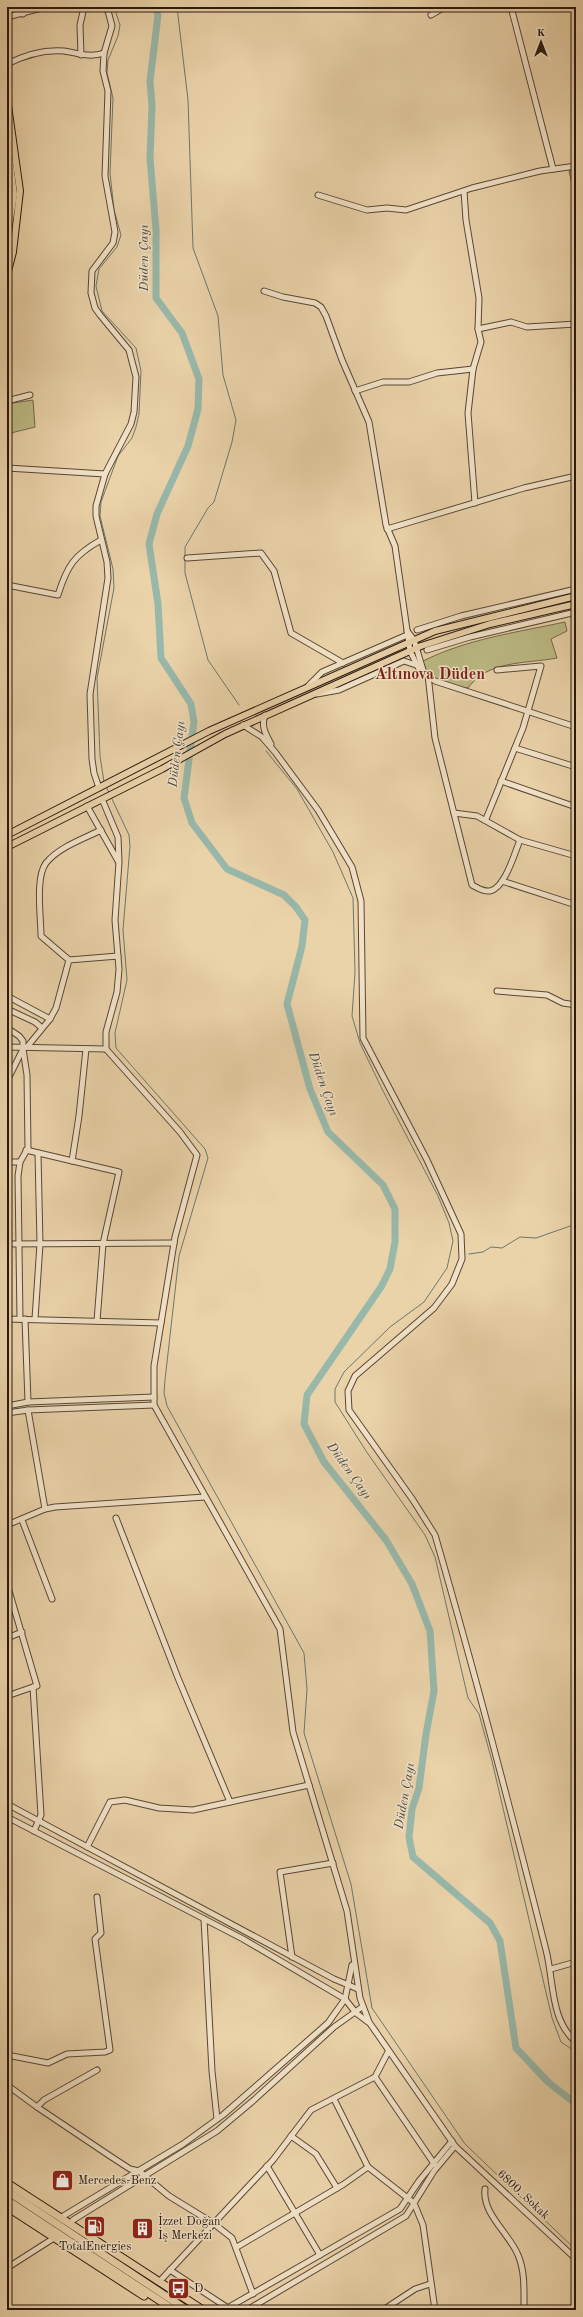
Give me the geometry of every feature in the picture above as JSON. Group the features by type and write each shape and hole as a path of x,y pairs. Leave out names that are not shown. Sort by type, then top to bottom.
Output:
{"highway":[{"path":"7,2183 202,2310"},
{"path":"7,2191 188,2310"},
{"path":"7,2200 174,2310"},
{"path":"7,2207 165,2310"}],"main road":[{"path":"7,98 20,191 7,275"},
{"path":"7,140 13,206 7,239"},
{"path":"7,835 209,731 411,641 453,626 576,596"},
{"path":"7,847 162,769 243,725 413,650 459,633 576,604"}],"street":[{"path":"20,7 23,14"},
{"path":"7,17 45,7"},
{"path":"81,55 80,25 84,7"},
{"path":"99,788 94,773 92,759 90,694 108,592 107,562 96,516 96,506 105,474 131,424 134,412 136,377 129,350 95,308 92,293 92,271 113,243 115,232 105,176 108,91 103,71 104,52 112,26 107,7"},
{"path":"431,15 445,7"},
{"path":"511,7 553,169"},
{"path":"7,64 41,51 63,51 95,56 104,52"},
{"path":"318,194 367,210 387,208 406,210 464,191 553,169 576,166"},
{"path":"464,191 466,220 479,298 478,329 481,342 473,369 468,413 475,503"},
{"path":"264,291 283,297 315,303 321,307 369,422 387,529 396,546 407,633 411,641 416,665"},
{"path":"478,329 511,322 527,327 576,324"},
{"path":"355,391 383,382 408,382 437,373 473,369"},
{"path":"7,401 30,395"},
{"path":"7,468 105,474"},
{"path":"387,529 475,503 576,476"},
{"path":"7,586 58,595 64,574 75,558 101,540"},
{"path":"187,558 262,553 274,571 291,633 343,663"},
{"path":"416,630 461,616 576,589"},
{"path":"427,650 470,637 576,612"},
{"path":"453,626 461,616"},
{"path":"308,686 322,672 407,633"},
{"path":"459,633 470,637"},
{"path":"413,650 423,670"},
{"path":"310,695 339,690 404,661 416,665 435,681 576,727"},
{"path":"486,819 515,748 528,711 541,666 497,670"},
{"path":"428,675 435,738 472,886 491,891 498,887 520,840"},
{"path":"265,715 262,723 275,752"},
{"path":"243,725 262,738 275,752 318,810 352,867 362,901 363,1038 427,1160 461,1234 462,1259 452,1284 434,1308 355,1376 348,1391 348,1410 413,1500 435,1536 508,1795 551,1969 555,2008 566,2034 576,2042"},
{"path":"515,748 576,767"},
{"path":"501,781 576,808"},
{"path":"7,1413 28,1410 154,1405 154,1366 174,1243 197,1155 180,1132 106,1050 106,1032 117,992 118,956 115,920 119,862 118,837 102,799"},
{"path":"87,806 119,862"},
{"path":"454,813 466,813 486,819 520,840 576,856"},
{"path":"101,830 65,847 47,862 41,873 41,936 69,960 118,956"},
{"path":"502,881 576,905"},
{"path":"7,1081 24,1048 50,1019 61,994 69,960"},
{"path":"497,991 548,995 563,1003 576,1005"},
{"path":"7,996 50,1019"},
{"path":"7,1009 42,1028"},
{"path":"7,1028 22,1038 27,1075 26,1150 20,1162 18,1176 23,1319 28,1402"},
{"path":"7,1047 106,1050"},
{"path":"72,1161 79,1116 86,1049"},
{"path":"26,1150 119,1172 103,1244 97,1321"},
{"path":"34,1319 40,1244 38,1153"},
{"path":"7,1162 20,1162"},
{"path":"7,1244 174,1243"},
{"path":"7,1319 161,1323"},
{"path":"7,1406 28,1402 154,1397"},
{"name":"6800. Sokak","path":"154,1405 280,1629 293,1732 347,1912 358,1989 362,2007 369,2022 388,2052 455,2146 576,2259"},
{"path":"28,1410 45,1509"},
{"path":"7,1525 22,1520 45,1509 206,1497"},
{"path":"116,1518 230,1802"},
{"path":"22,1520 52,1599"},
{"path":"7,1584 37,1686 7,1696"},
{"path":"7,1638 22,1632"},
{"path":"33,1687 41,1815 34,1831"},
{"path":"87,1846 110,1802 125,1800 159,1808 193,1810 309,1784"},
{"path":"7,1804 292,1957 334,1979 358,1989"},
{"path":"7,1817 243,1938 345,1999 356,2013 369,2022"},
{"path":"292,1957 280,1872 333,1863"},
{"path":"7,2055 48,2064 67,2054 105,2052 110,2050 95,1939 100,1933 97,1897"},
{"path":"204,1918 212,2071 217,2119"},
{"path":"60,2218 184,2144 217,2119 328,2023 345,1999 353,1960"},
{"path":"551,1969 576,1962"},
{"path":"70,2224 73,2220 146,2176 216,2131 307,2054 334,2027 356,2013 362,2007"},
{"path":"159,2282 267,2166 311,2110 375,2077 388,2052"},
{"path":"37,2107 44,2100 97,2070"},
{"path":"375,2077 435,2165"},
{"path":"7,2085 37,2107 130,2168 139,2171 169,2196 213,2223 232,2238 237,2247 253,2294"},
{"path":"334,2099 368,2167 414,2203 424,2225 430,2284 435,2310"},
{"path":"291,2136 316,2154 337,2188"},
{"path":"247,2310 254,2308 406,2216 435,2165 452,2141"},
{"path":"170,2270 226,2309 400,2209 409,2199 419,2181 455,2146"},
{"path":"267,2166 320,2255"},
{"path":"237,2247 337,2188 368,2167"},
{"path":"485,2189 487,2205 518,2254 524,2283 524,2307 527,2310"},
{"path":"7,2268 54,2238"},
{"path":"383,2310 415,2288 430,2284"}],"shaded area":[{"path":"576,169 576,201 569,171"},
{"path":"33,400 35,427 7,434 7,404"},
{"path":"565,622 567,631 551,639 557,658 497,668 486,672 476,679 468,688 454,686 440,681 425,668 423,661 457,647 511,633"}],"waterway":[{"path":"104,782 100,756 97,678 114,588 113,569 100,516 101,502 118,456 132,438 136,427 139,414 141,371 136,348 102,311 96,286 99,269 117,247 121,235 114,210 110,173 113,98 107,73 108,60 118,36 120,25 114,7"},
{"name":"Düden Çayı","path":"155,7 158,15 150,81 152,106 150,158 156,230 156,298 182,333 199,379 198,409 188,446 157,514 149,544 158,604 161,658 191,704 194,722 184,798 192,823 227,869 284,895 296,907 305,920 302,946 287,1004 310,1089 328,1132 383,1185 395,1209 395,1242 390,1269 381,1287 307,1395 304,1424 324,1462 386,1540 412,1584 430,1631 434,1691 426,1734 419,1788 412,1809 409,1837 413,1857 490,1923 500,1941 516,2048 548,2082 576,2104"},
{"path":"177,7 188,100 193,248 218,316 223,375 236,420 232,442 214,502 208,508 185,547 185,573 208,660 239,705"},
{"path":"266,751 297,789 333,852 353,898 355,972 352,1016 360,1043 382,1089 438,1196 449,1223 453,1241 447,1268 424,1302 390,1327 344,1372 335,1389 335,1402 366,1451 425,1535 435,1557 468,1698 479,1714 492,1761 552,2018 561,2042 576,2052"},
{"path":"106,786 109,793"},
{"path":"111,797 129,835 130,846 123,930 127,980 115,1033 116,1048 205,1149 208,1158 179,1256 165,1380 164,1393 167,1406 304,1653 307,1689 304,1733 351,1884 372,2008 465,2144 576,2250"},
{"path":"469,1254 483,1252 491,1247 502,1248 520,1237 536,1238 576,1224"}],"place":[{"name":"Mercedes-Benz","path":"62,2181"},
{"name":"TotalEnergies","path":"95,2226"},
{"name":"İzzet Doğan İş Merkezi","path":"143,2229"},
{"name":"D","path":"178,2289"}],"district":[{"name":"Altınova Düden","path":"430,675"}]}
